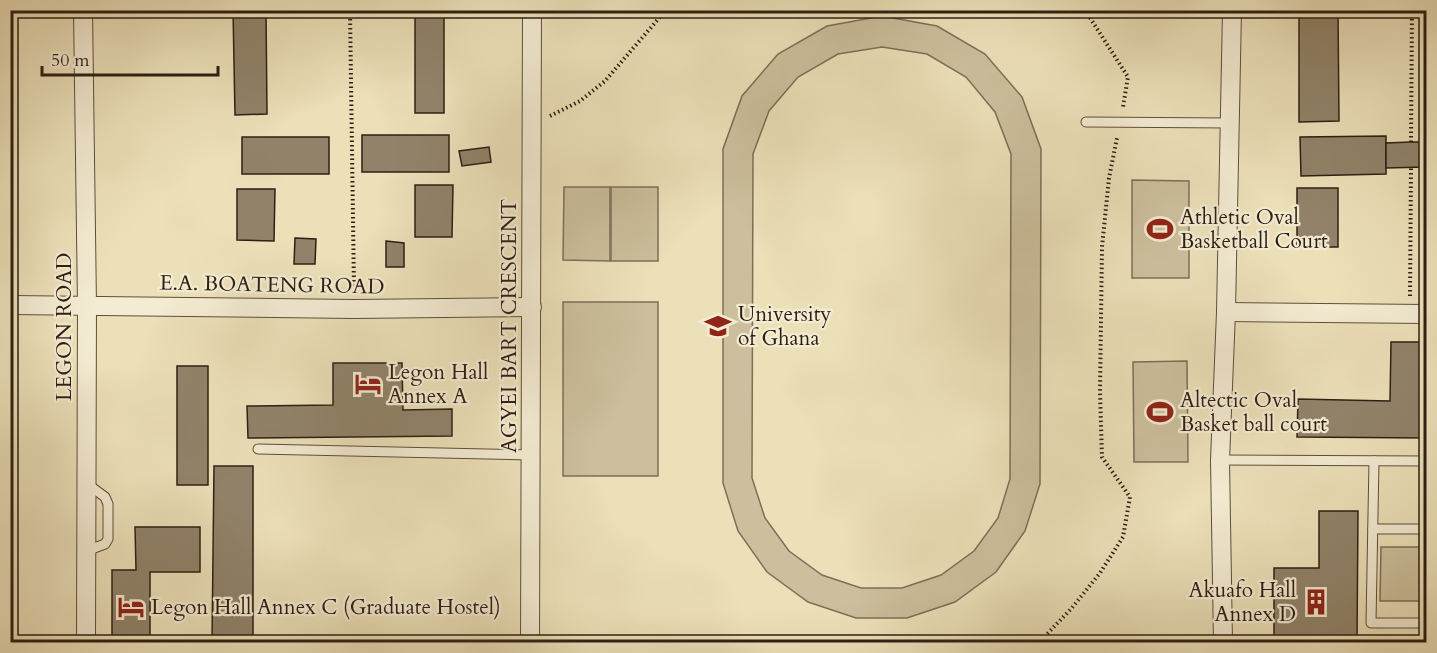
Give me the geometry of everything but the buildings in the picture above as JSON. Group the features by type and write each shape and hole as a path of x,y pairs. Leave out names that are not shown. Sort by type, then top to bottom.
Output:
{"street":[{"name":"LEGON ROAD","path":"83,10 87,306 86,642"},
{"name":"AGYEI BART CRESCENT","path":"530,642 532,10"},
{"path":"1223,642 1220,460 1226,312 1232,10"},
{"name":"E.A. BOATENG ROAD","path":"10,305 354,309 532,307"},
{"path":"1226,312 1418,314"}],"lane":[{"path":"1086,122 1229,123"},
{"path":"258,449 531,455"},
{"path":"1220,460 1426,461"},
{"path":"1374,461 1371,623 1426,624"},
{"path":"1373,529 1426,529"}],"path":[{"path":"351,10 354,309"},
{"path":"532,124 580,101 605,81 666,10"},
{"path":"1044,642 1047,634 1100,573 1123,537 1130,497 1102,457 1100,392 1102,247 1109,178 1128,77 1085,10"},
{"path":"1411,142 1412,10"},
{"path":"1411,168 1418,314"}],"shaded area":[{"path":"882,16 937,26 985,54 1022,97 1041,149 1040,484 1025,531 996,572 955,602 907,618 856,618 808,602 767,572 738,531 723,483 723,149 742,96 778,54 827,26","holes":["882,47 927,54 966,77 995,112 1011,154 1010,479 998,518 974,551 941,575 902,588 861,588 822,575 789,551 765,518 752,478 753,154 769,111 798,77 838,54"]},
{"name":"Athletic Oval Basketball Court","path":"1132,180 1189,181 1189,278 1132,278"},
{"path":"564,187 610,187 610,261 563,260"},
{"path":"611,187 658,187 658,261 611,261"},
{"path":"563,302 658,302 658,476 563,476"},
{"name":"Altectic Oval Basket ball court","path":"1187,361 1188,462 1134,462 1133,362"},
{"path":"1381,547 1426,547 1426,601 1380,601"}],"place":[{"name":"Athletic Oval Basketball Court","path":"1160,229"},
{"name":"University of Ghana","path":"718,326"},
{"name":"Legon Hall Annex A","path":"368,384"},
{"name":"Altectic Oval Basket ball court","path":"1160,412"},
{"name":"Akuafo Hall Annex D","path":"1316,602"},
{"name":"Legon Hall Annex C (Graduate Hostel)","path":"131,607"}]}
